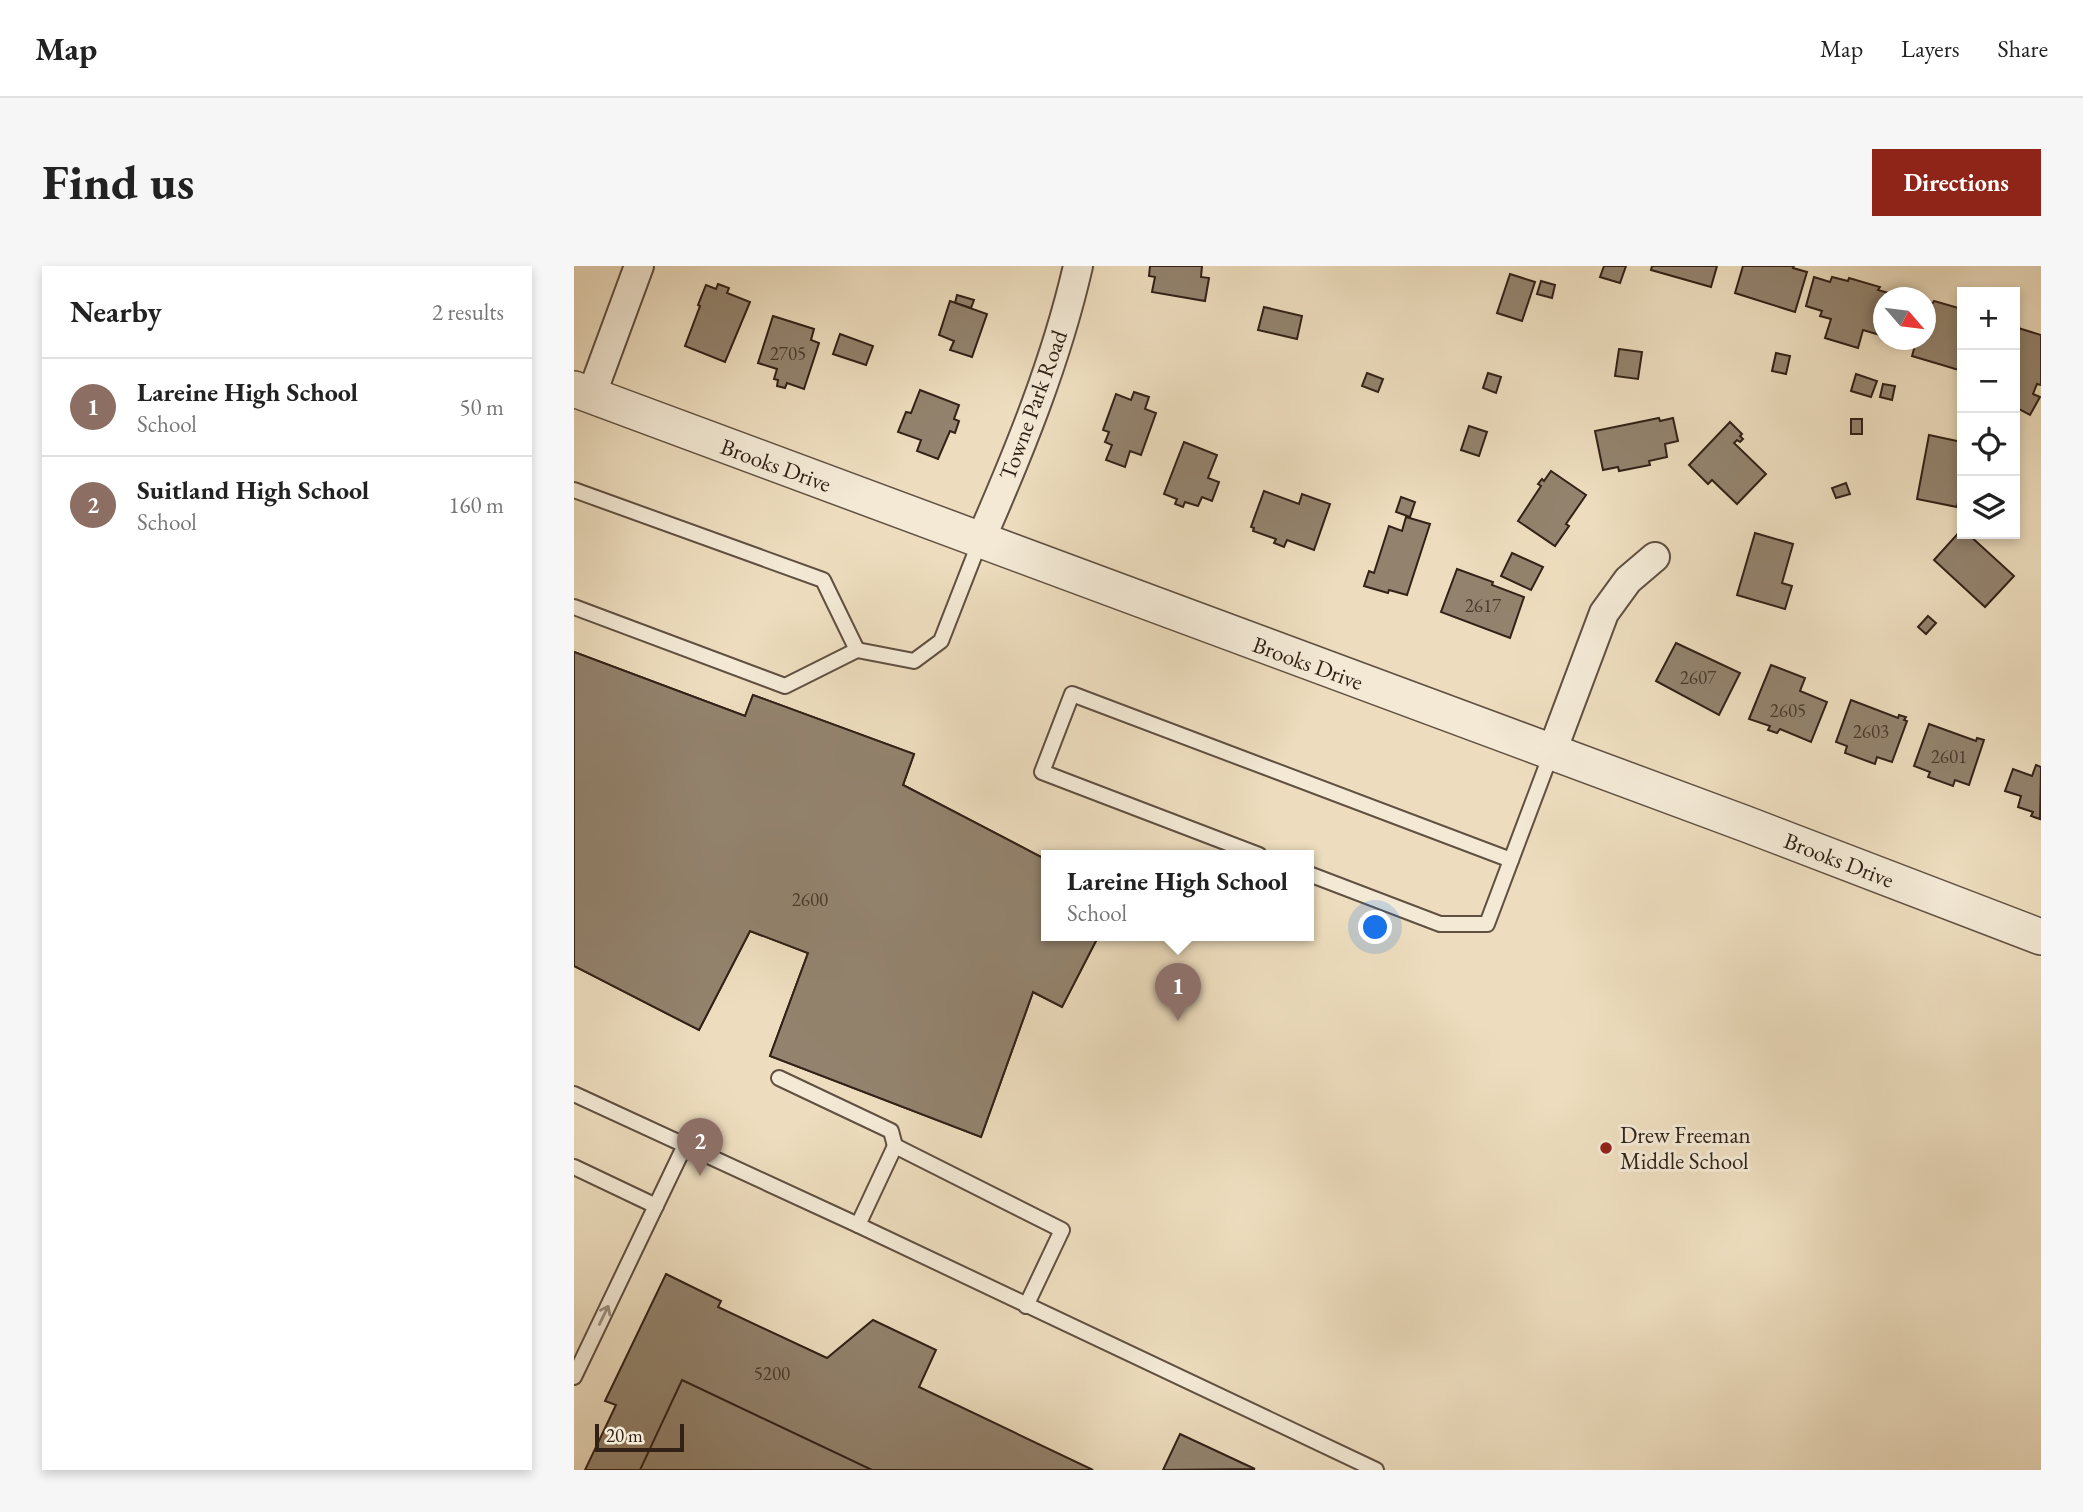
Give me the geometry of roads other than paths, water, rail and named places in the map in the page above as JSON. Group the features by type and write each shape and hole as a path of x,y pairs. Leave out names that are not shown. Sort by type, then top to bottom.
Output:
{"street":[{"path":"582,393 639,266"},
{"name":"Towne Park Road","path":"980,541 1023,443 1066,314 1078,266"},
{"name":"Brooks Drive","path":"582,393 1746,824 2041,937"},
{"path":"1551,754 1604,612 1628,580 1655,557"}],"lane":[{"path":"574,490 823,580 857,650"},
{"path":"574,607 785,685 857,650 914,662 941,641 980,541"},
{"path":"1246,850 1042,772 1072,694 1511,860"},
{"path":"1314,876 1440,924 1487,924 1551,754"},
{"path":"779,1078 891,1131 895,1146 858,1225"},
{"path":"574,1094 1376,1470"},
{"path":"574,1377 685,1145"},
{"path":"895,1146 1062,1230 1026,1306"},
{"path":"574,1167 656,1206"}],"place":[{"name":"Lareine High School","path":"1178,1021"},
{"name":"Drew Freeman Middle School","path":"1606,1148"},
{"name":"Suitland High School","path":"700,1176"}]}
